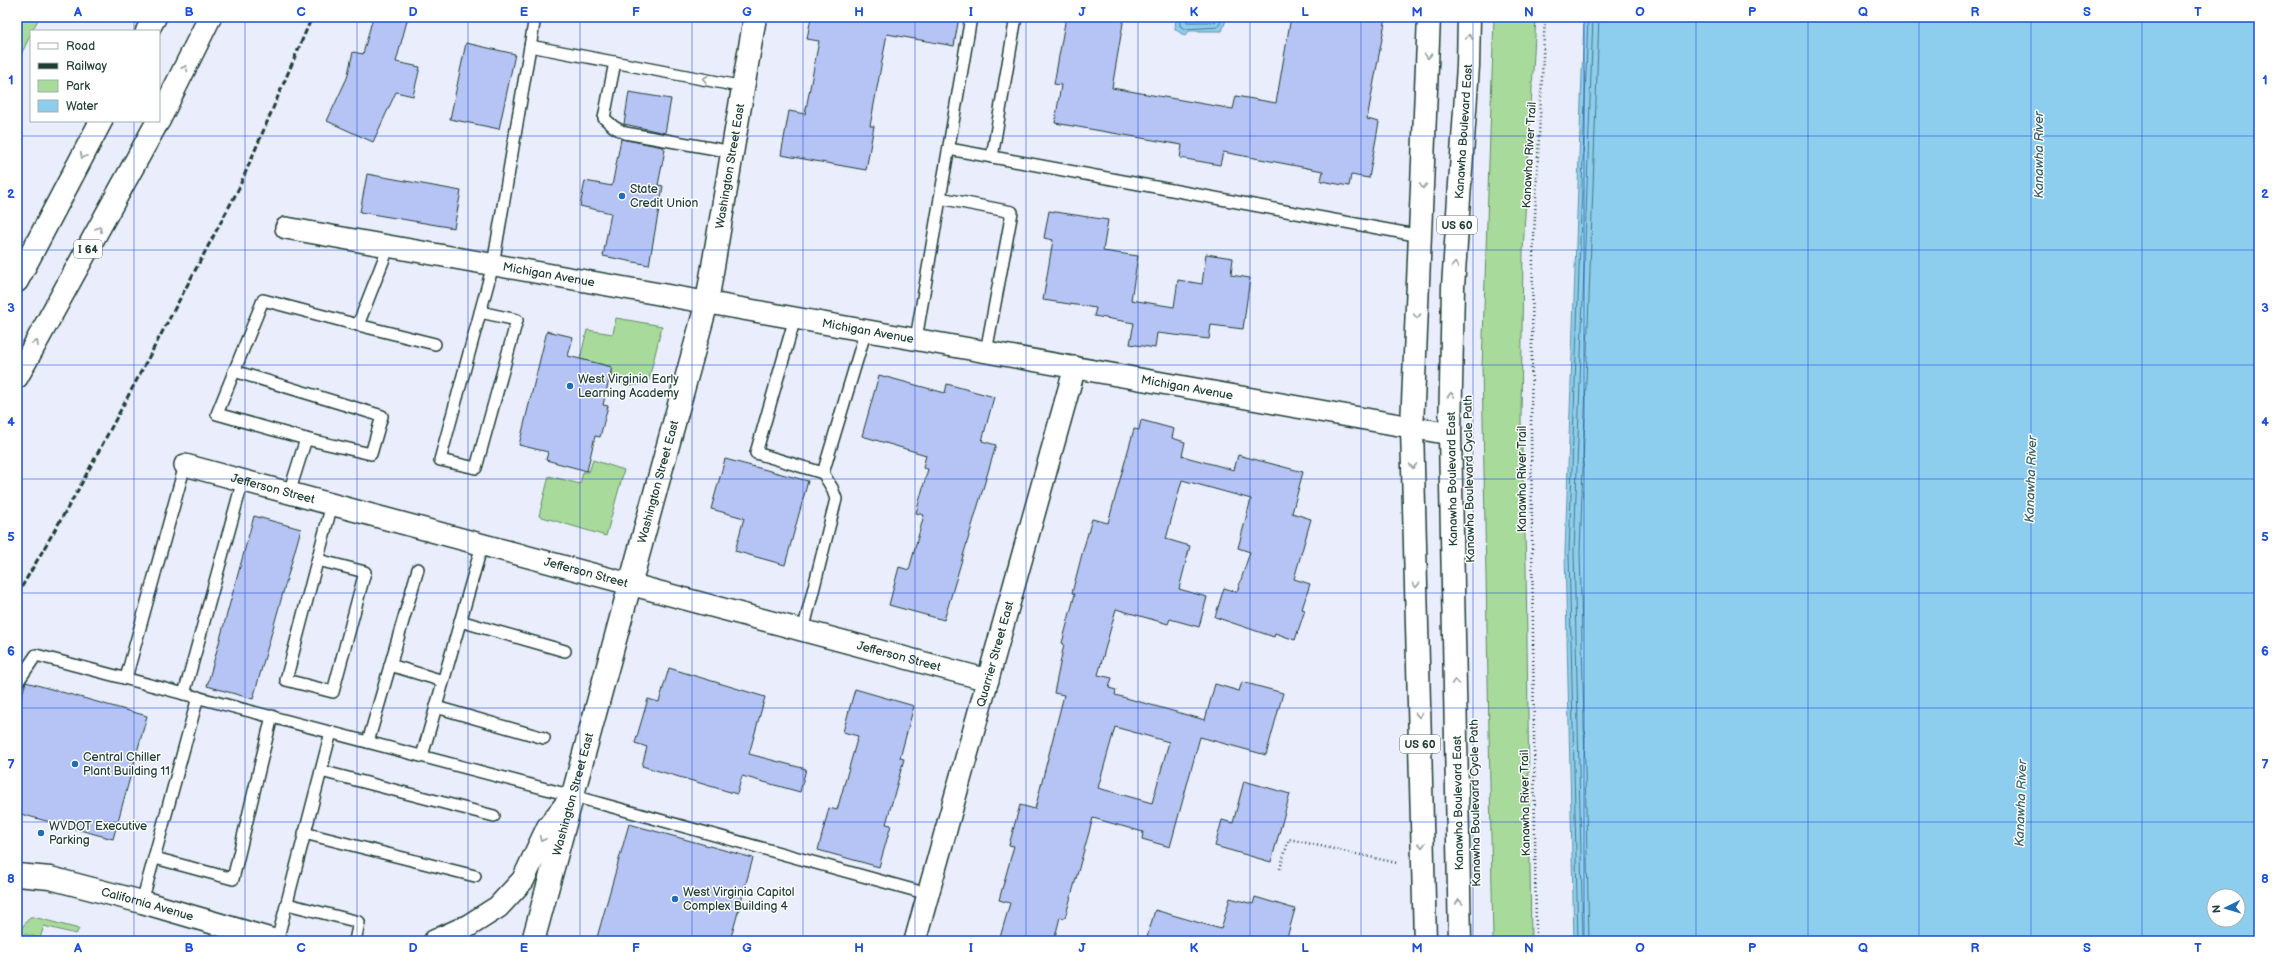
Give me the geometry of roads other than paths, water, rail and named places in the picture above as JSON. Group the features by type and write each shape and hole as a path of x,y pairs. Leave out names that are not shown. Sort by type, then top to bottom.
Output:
{"main road":[{"path":"148,30 154,17"},
{"name":"I 64","path":"160,118 210,17"},
{"name":"Washington Street East","path":"533,941 707,302 755,17"},
{"name":"US 60","path":"1425,941 1412,427 1429,17"},
{"name":"Kanawha Boulevard East","path":"1460,941 1450,434 1453,287 1468,66 1469,17"},
{"path":"17,281 100,122"},
{"name":"I 64","path":"17,377 158,122"},
{"path":"435,941 468,926 498,907 523,880 548,828 573,796"},
{"name":"California Avenue","path":"17,875 50,878 142,902 277,941"}],"street":[{"name":"Michigan Avenue","path":"286,228 1450,434"},
{"name":"Quarrier Street East","path":"915,941 1075,367"},
{"name":"Jefferson Street","path":"185,465 988,680"}],"lane":[{"path":"480,312 517,320 476,468 440,460 480,312 493,265 535,17"},
{"path":"916,339 971,17"},
{"path":"992,157 1016,17"},
{"path":"530,46 744,87"},
{"path":"615,62 604,118 614,127 625,132 733,152"},
{"path":"948,149 1421,236"},
{"path":"940,198 1012,212 986,352"},
{"path":"358,325 389,246"},
{"path":"234,371 382,416 371,454 306,440 217,414 234,371 263,300 435,344"},
{"path":"795,318 756,453 823,473 832,488 836,499 803,631"},
{"path":"823,473 866,330"},
{"path":"290,493 306,440"},
{"path":"126,678 185,465"},
{"path":"184,694 243,480"},
{"path":"318,560 364,572 333,692 286,680 332,504"},
{"path":"422,756 482,545"},
{"path":"368,742 418,569"},
{"path":"460,622 566,651"},
{"path":"17,683 36,655 573,796 928,894"},
{"path":"390,665 443,681"},
{"path":"142,902 198,697"},
{"path":"436,707 544,738"},
{"path":"155,858 233,879 272,716"},
{"path":"277,941 331,732"},
{"path":"320,771 494,816"},
{"path":"304,833 475,876"},
{"path":"287,904 358,922 354,941"}],"water":[{"path":"1176,17 1227,17 1222,31 1189,31 1185,36 1175,29"},
{"name":"Kanawha River","path":"1584,17 2259,17 2259,941 1574,941 1565,552"}],"railway":[{"path":"17,595 78,490 238,190 312,17"}],"place":[{"name":"State Credit Union","path":"622,196"},
{"name":"West Virginia Early Learning Academy","path":"570,386"},
{"name":"Central Chiller Plant Building 11","path":"75,764"},
{"name":"WVDOT Executive Parking","path":"41,833"},
{"name":"West Virginia Capitol Complex Building 4","path":"675,899"}]}
